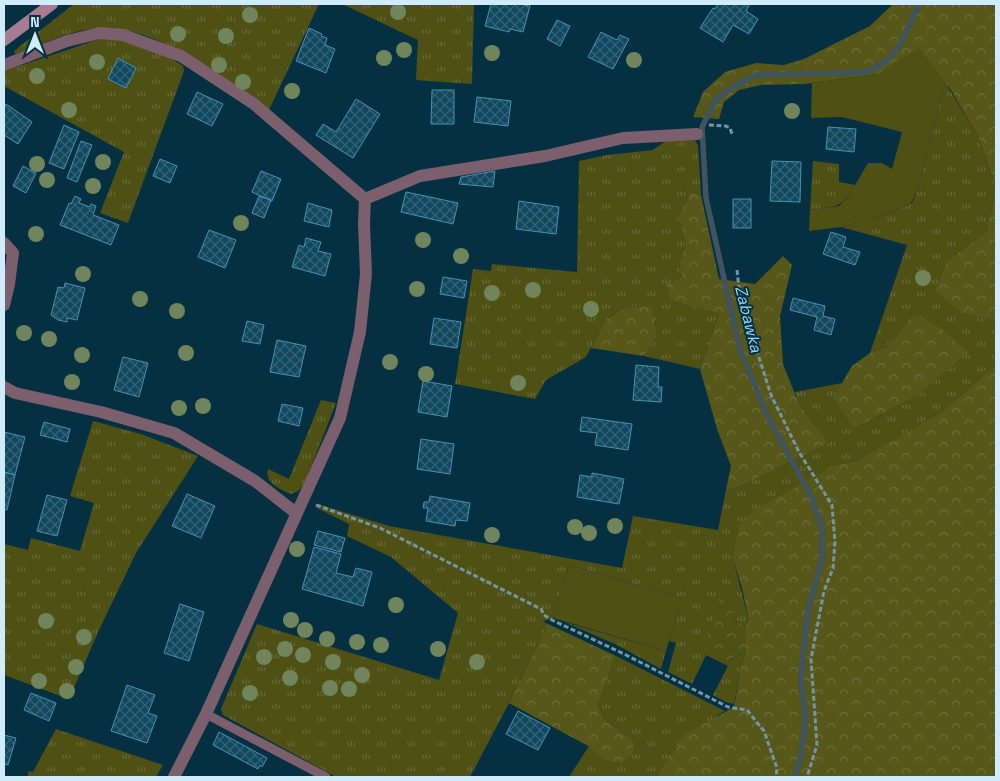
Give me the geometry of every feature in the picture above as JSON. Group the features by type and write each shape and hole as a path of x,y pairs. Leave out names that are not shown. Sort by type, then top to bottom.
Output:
{"main road":[{"path":"4,40 52,4"}],"street":[{"path":"4,65 67,41 100,33 123,35 180,56 254,104 365,200"},
{"path":"365,200 420,176 539,156 623,138 702,133"},
{"path":"174,777 206,714 340,418 360,332 366,274 365,200"},
{"path":"4,243 14,252 4,305"},
{"path":"4,387 15,393 101,412 174,433 254,481 296,513"}],"lane":[{"path":"206,714 326,777"}],"path":[{"path":"726,126 730,128 732,134"},
{"path":"737,270 740,298 771,395 799,452 832,505 835,542 833,568 824,591 811,659 817,745 808,777"},
{"path":"302,500 380,528 541,609 544,615 552,620 728,707 747,710 764,731 777,768 776,777"}],"green space":[{"path":"74,4 319,4 268,112 185,54 162,42 138,33 114,29 91,29 63,36 18,54 14,53 15,50"},
{"path":"342,4 474,4 472,84 416,80 418,40"},
{"path":"893,4 996,4 996,188 978,136 951,90 919,49 878,74 804,84 761,85 739,90 724,102 719,119 693,117 703,92 725,72 756,63 784,65 804,59 870,26"},
{"path":"117,38 169,57 183,66 184,71 128,223 100,213 124,152 4,86 4,71 100,39"},
{"path":"919,48 945,82 918,188 911,203 884,215 841,227 809,231 810,210 839,206 848,197 868,163 882,163 892,169 902,132 842,117 811,118 812,83 878,74"},
{"path":"945,82 978,136 996,189 986,232 948,260 963,314 996,321 996,364 943,411 855,461 836,465 733,559 749,621 746,626 733,619 721,594 729,661 746,650 734,704 713,695 728,666 706,655 692,684 668,672 676,643 669,641 682,598 569,565 553,618 543,621 548,624 470,777 336,777 223,715 221,709 257,624 439,680 458,613 391,557 347,536 349,524 317,508 318,504 389,526 622,568 633,516 718,530 726,490 739,487 829,443 799,404 795,392 842,383 833,398 853,429 917,396 967,352 913,314 889,346 870,353 907,245 841,227 884,215 912,203 918,188"},
{"path":"694,139 698,145 701,195 691,192 678,216 686,245 679,263 682,277 671,301 719,314 700,369 644,356 657,336 650,306 627,307 606,319 586,357 546,380 535,399 455,384 473,269 491,271 492,264 577,272 579,161 607,155 653,150 667,140"},
{"path":"813,161 839,164 839,182 855,185 842,202 832,207 810,210"},
{"path":"996,189 996,321 963,314 935,290 948,260 986,232"},
{"path":"691,192 701,195 719,279 755,284 783,256 792,265 780,316 783,364 799,404 829,443 739,487 726,490 731,466 717,429 700,369 719,314 671,301 666,284 682,277 679,263 686,245 678,216"},
{"path":"651,306 657,336 644,356 591,348 606,319 627,307"},
{"path":"913,314 939,327 968,352 917,396 853,429 833,398 852,366 870,353 889,346"},
{"path":"996,364 996,777 658,777 687,733 734,707 741,666 746,650 746,626 749,621 733,559 739,525 756,509 836,465 855,461 943,411"},
{"path":"321,400 336,403 304,485 298,491 291,494 278,488 271,482 267,474 268,469 289,479"},
{"path":"93,421 141,434 198,456 136,553 99,630 69,699 4,675 4,544 28,550 31,538 80,551 94,503 70,496"},
{"path":"569,565 682,598 666,651 553,618"},
{"path":"721,593 738,598 733,619 746,626 746,650 729,661 709,653 704,644"},
{"path":"564,622 666,651 661,669 615,644"},
{"path":"548,624 616,656 598,705 604,719 634,741 633,754 621,763 603,759 588,746 509,703"},
{"path":"616,656 725,711 719,714 659,773 658,777 569,777 589,746 603,759 634,741 604,719 598,705"},
{"path":"56,729 163,765 156,777 28,777 28,771 33,772"}],"building":[{"path":"491,4 521,4 530,6 523,32 510,29 509,32 485,26"},
{"path":"718,4 750,4 746,11 758,19 749,34 733,25 723,42 700,28 713,8 715,9"},
{"path":"557,20 570,26 560,46 547,39"},
{"path":"309,28 327,38 325,45 335,49 326,73 296,61"},
{"path":"601,32 617,40 620,35 629,39 613,69 588,57"},
{"path":"118,58 136,68 126,88 108,79"},
{"path":"432,90 454,90 454,124 431,124"},
{"path":"197,92 223,104 212,126 187,114"},
{"path":"477,97 511,101 508,126 474,122"},
{"path":"356,99 380,114 353,158 316,135 323,124 336,132"},
{"path":"6,104 32,122 18,144 4,135 4,108"},
{"path":"64,125 79,132 64,169 49,163"},
{"path":"828,127 856,129 854,152 826,149"},
{"path":"81,141 92,145 77,182 67,178"},
{"path":"160,159 177,166 170,183 153,176"},
{"path":"772,161 801,162 800,202 770,201"},
{"path":"23,166 36,173 26,193 13,186"},
{"path":"261,171 281,179 272,201 252,192"},
{"path":"495,171 493,187 459,184 461,177"},
{"path":"406,192 458,203 453,224 401,212"},
{"path":"75,196 81,199 79,203 90,207 91,204 96,206 93,215 119,225 111,245 60,225 69,203 71,204"},
{"path":"259,196 271,200 264,218 252,213"},
{"path":"733,199 751,199 751,228 733,228"},
{"path":"519,201 559,207 556,234 516,229"},
{"path":"308,203 332,210 329,227 304,221"},
{"path":"209,230 236,240 225,268 198,257"},
{"path":"831,232 846,237 843,247 860,252 855,265 823,254"},
{"path":"306,238 321,242 318,251 331,254 325,276 292,267 299,245 304,247"},
{"path":"443,277 467,281 464,298 440,294"},
{"path":"65,283 85,288 77,320 67,318 67,322 58,320 51,315 58,287 64,288"},
{"path":"793,298 825,306 823,316 835,319 831,335 814,330 817,317 790,310"},
{"path":"434,318 461,322 457,348 430,344"},
{"path":"247,321 264,325 260,344 242,341"},
{"path":"277,340 306,346 299,377 270,372"},
{"path":"123,357 148,363 139,397 114,390"},
{"path":"636,365 659,367 658,387 662,387 661,402 633,400"},
{"path":"423,381 452,386 447,417 418,412"},
{"path":"282,404 303,408 299,426 278,421"},
{"path":"582,417 632,424 628,450 595,445 597,433 580,431"},
{"path":"44,422 70,429 67,442 40,435"},
{"path":"4,432 25,437 15,475 4,472"},
{"path":"421,439 454,444 450,474 417,469"},
{"path":"4,472 15,475 7,510 4,509"},
{"path":"592,473 624,479 619,504 577,497 580,475 592,477"},
{"path":"187,494 215,506 201,538 172,526"},
{"path":"47,495 67,500 57,536 37,531"},
{"path":"430,496 470,503 467,521 456,520 455,526 426,521 428,508 423,508 424,502 429,502"},
{"path":"318,531 345,538 341,552 314,545"},
{"path":"314,547 341,554 336,573 353,577 356,568 372,572 363,606 302,589"},
{"path":"180,604 204,612 189,661 164,653"},
{"path":"127,685 155,695 148,713 157,716 147,743 111,731"},
{"path":"31,693 56,703 49,721 24,710"},
{"path":"518,711 550,728 538,750 506,734"},
{"path":"219,732 267,758 262,767 260,765 258,769 213,745"},
{"path":"4,735 16,738 8,765 4,764"}],"waterway":[{"name":"Zabawka","path":"794,777 799,764 804,736 805,715 801,676 808,609 822,560 822,529 812,498 768,417 740,350 706,198 702,127 717,98 732,87 756,75 870,71 889,59 902,41 919,4"}]}
